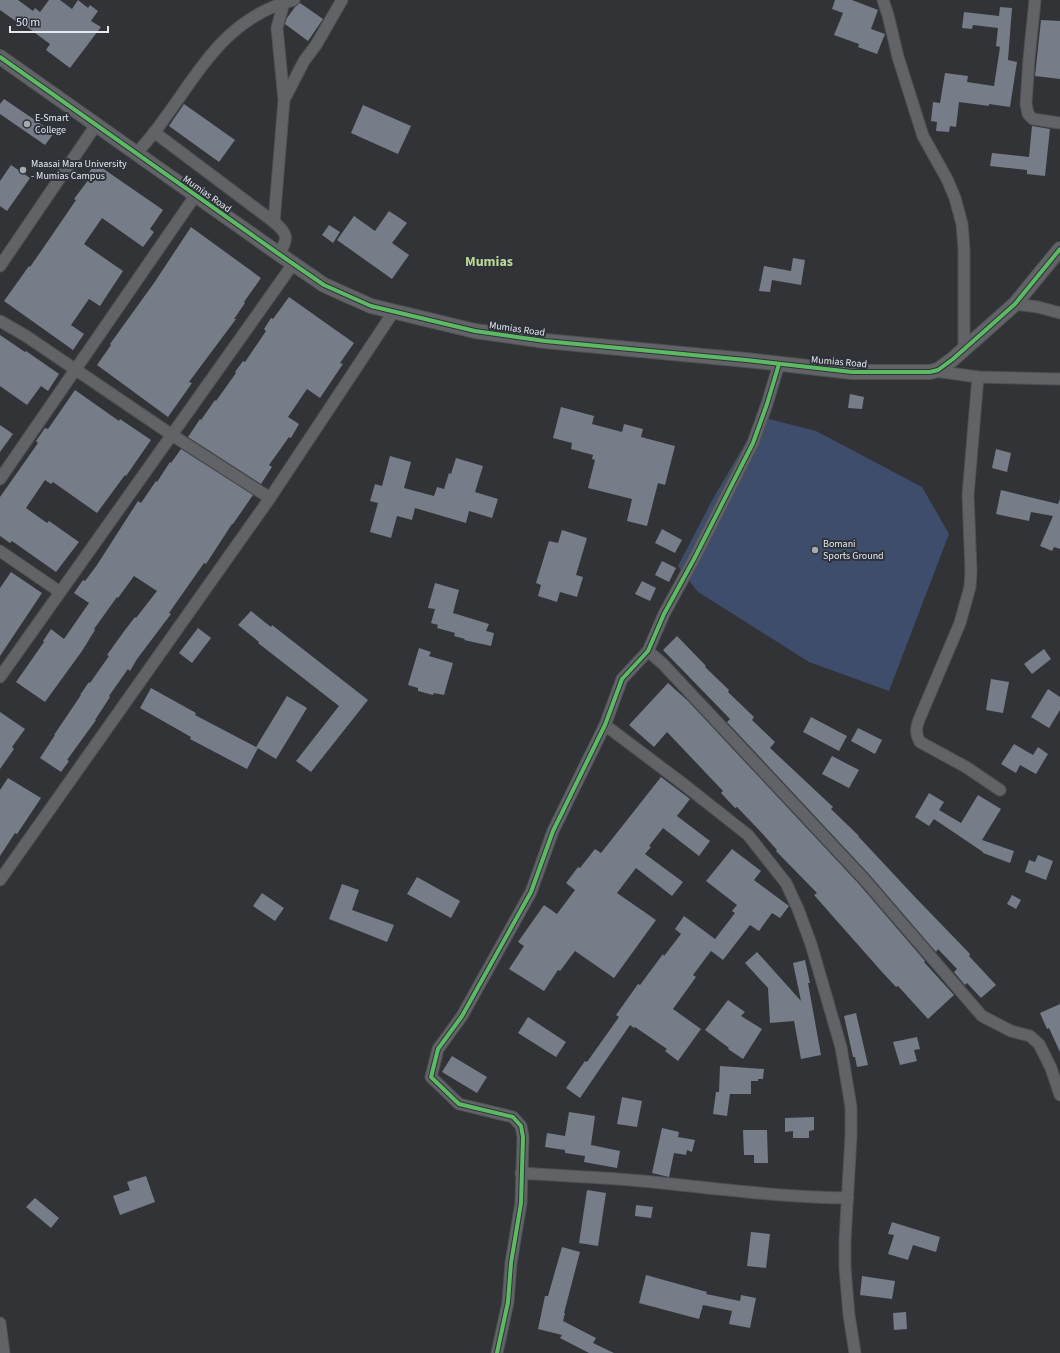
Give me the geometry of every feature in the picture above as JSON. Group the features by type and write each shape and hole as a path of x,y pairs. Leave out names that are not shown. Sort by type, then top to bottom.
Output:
{"street":[{"path":"284,100 298,71 316,45 342,0"},
{"path":"883,0 920,129 926,143 947,179 955,198 962,224 964,264 964,350"},
{"path":"1036,0 1029,59 1026,108 1030,117 1033,119 1060,123"},
{"path":"274,222 284,100 277,28 289,1"},
{"path":"137,153 206,61 231,33 259,14 289,1"},
{"name":"Mumias Road","path":"0,56 195,196 324,285 371,306 475,331 545,341 746,360 852,372 922,373 935,371 964,350 1015,304 1060,249"},
{"path":"0,266 96,125"},
{"path":"154,132 284,231 286,235 286,242 279,254"},
{"path":"0,479 195,196"},
{"path":"0,677 294,264"},
{"path":"1015,304 1038,307 1060,313"},
{"path":"0,880 270,498 394,311"},
{"path":"0,321 26,336 172,435 270,498"},
{"path":"497,1353 508,1302 511,1263 520,1202 523,1137 521,1126 513,1117 459,1104 431,1077 438,1049 462,1016 531,892 553,831 605,725 622,679 648,651 664,614 753,443 779,364"},
{"path":"935,371 978,377 1060,379"},
{"path":"978,377 968,495 971,571 970,587 960,623 917,726 917,736 920,742 966,767 1000,790"},
{"path":"0,551 60,592"},
{"path":"648,651 663,664 863,878 982,1016 1011,1031 1030,1036 1039,1044 1051,1068 1060,1095"},
{"path":"605,725 748,835 786,883 798,909 811,944 841,1047 851,1107 845,1268 849,1315 855,1353"},
{"path":"521,1173 641,1181 718,1190 801,1197 848,1198"},
{"path":"0,1323 4,1353"}],"shaded area":[{"name":"Bomani Sports Ground","path":"761,417 816,431 922,487 949,534 889,691 809,662 698,592 678,566 715,495"}],"building":[{"path":"0,0 18,0 33,11 35,8 40,12 49,0 60,0 72,9 78,0 88,8 90,5 98,11 91,21 101,27 70,68 46,50 50,44 19,21 17,22 0,10"},
{"path":"835,0 852,0 878,10 871,29 885,34 877,54 858,47 859,44 834,35 843,13 832,9"},
{"path":"300,3 323,19 308,41 285,24 287,18"},
{"path":"1000,7 1012,8 1008,60 1017,62 1010,107 959,102 956,127 950,126 949,132 936,131 937,122 931,121 933,102 940,103 945,73 968,76 967,82 994,86 1000,47 996,46 998,28 973,25 972,29 962,28 964,12 999,16"},
{"path":"1041,20 1060,21 1060,79 1035,76"},
{"name":"E-Smart College","path":"4,99 54,133 45,145 0,114 0,104"},
{"path":"184,104 235,140 219,162 169,126"},
{"path":"363,105 411,126 398,154 351,133"},
{"path":"1032,126 1050,129 1045,176 1027,174 1027,170 990,166 992,153 1029,157"},
{"path":"95,163 163,210 150,229 154,232 143,247 102,218 84,244 123,271 100,306 89,299 71,325 84,334 73,350 4,301 29,266 30,267 76,200 74,199 89,179 86,177"},
{"path":"11,165 30,178 7,211 0,206 0,181"},
{"path":"389,211 407,223 392,243 409,255 392,279 337,240 354,216 375,231"},
{"path":"329,225 340,232 333,243 322,235"},
{"path":"191,227 261,278 244,302 245,303 234,319 236,319 189,382 192,383 168,417 97,365"},
{"path":"793,258 805,260 801,285 772,280 770,292 759,291 764,266 791,271"},
{"path":"289,297 354,343 340,363 343,364 320,398 307,389 288,417 299,424 291,438 289,437 269,465 272,467 261,484 188,437 200,419 201,420 215,400 216,401 243,361 245,362 266,331 264,329 271,318 273,319"},
{"path":"0,335 59,374 48,391 41,386 27,405 0,386"},
{"path":"75,390 119,421 120,419 151,440 126,476 125,475 97,513 53,482 51,484 45,480 26,508 47,523 49,521 79,542 56,572 12,541 10,543 0,536 0,497 38,443 36,441 45,428 48,429"},
{"path":"850,394 864,397 862,409 848,408"},
{"path":"561,407 594,416 592,424 622,432 624,424 643,429 641,437 675,446 665,485 658,483 647,526 627,521 632,499 588,488 595,460 592,459 593,455 571,449 572,443 553,438"},
{"path":"0,425 13,434 0,452"},
{"path":"181,449 253,495 206,564 204,563 169,613 171,614 137,659 130,671 128,669 109,696 110,697 96,720 67,760 69,761 61,772 40,758 80,695 109,656 107,655 135,617 136,618 157,591 134,576 94,629 95,630 82,651 45,702 16,682 44,642 43,641 51,629 64,639 89,603 74,593 83,580 85,581 97,565 138,501 141,503"},
{"path":"996,449 1011,453 1007,472 992,468"},
{"path":"390,456 411,462 404,488 434,496 437,487 444,489 456,458 483,466 475,492 498,499 492,518 469,511 466,523 415,508 412,520 397,516 391,538 370,532 378,503 370,501 375,484 382,486"},
{"path":"1001,490 1058,504 1060,499 1060,549 1054,547 1052,551 1040,546 1053,516 1031,512 1029,521 996,514"},
{"path":"662,529 682,540 675,553 655,543"},
{"path":"562,530 587,538 576,575 583,577 577,597 560,592 557,602 538,596 541,585 536,583 549,541 558,543"},
{"path":"662,561 676,568 669,582 655,575"},
{"path":"11,572 42,593 0,656 0,588"},
{"path":"642,581 656,588 650,601 635,594"},
{"path":"435,583 459,590 453,613 489,624 486,631 494,633 491,646 464,640 465,639 454,636 455,633 437,628 438,625 431,623 435,609 428,608"},
{"path":"251,611 271,627 272,625 368,700 311,772 296,761 339,706 258,643 259,642 238,625"},
{"path":"198,628 211,638 192,663 179,653"},
{"path":"677,636 706,666 705,667 729,690 728,692 754,717 752,720 775,742 770,748 833,807 831,809 859,836 970,954 969,956 996,985 981,998 967,983 965,985 954,972 957,969 938,949 936,952 868,873 727,722 730,719 663,650"},
{"path":"419,648 431,652 429,656 453,663 444,695 434,693 433,695 418,691 418,688 408,685"},
{"path":"1044,649 1051,659 1032,674 1024,664"},
{"path":"991,679 1009,682 1003,713 986,710"},
{"path":"668,683 688,701 858,883 925,961 924,962 954,995 928,1019 898,986 896,987 882,972 814,895 817,893 776,851 777,850 737,807 735,808 721,793 723,791 667,732 654,747 629,725"},
{"path":"151,688 196,713 195,715 258,748 247,769 190,739 191,737 140,708"},
{"path":"1048,689 1060,697 1060,710 1049,728 1031,717"},
{"path":"287,696 307,708 276,759 256,747"},
{"path":"0,712 25,729 12,747 14,749 0,769"},
{"path":"811,717 847,736 839,751 803,732"},
{"path":"858,728 882,740 875,754 851,741"},
{"path":"1014,744 1033,755 1038,747 1048,754 1036,774 1020,765 1016,773 1001,764"},
{"path":"832,756 859,770 849,788 822,774"},
{"path":"661,777 690,799 677,816 710,841 699,856 663,828 649,846 651,847 645,854 683,882 672,896 636,868 617,893 656,920 614,978 575,951 560,971 558,970 544,991 509,969 524,946 518,942 544,905 557,914 575,890 566,883 578,867 580,868 595,849 601,853"},
{"path":"8,778 41,798 0,856 0,790"},
{"path":"929,793 944,802 939,810 961,823 978,795 1001,809 982,840 1014,851 1010,863 983,853 934,819 929,826 915,817"},
{"path":"732,849 761,871 754,880 789,906 780,918 772,913 759,931 750,925 723,960 711,951 693,975 696,977 673,1009 701,1029 678,1061 665,1051 667,1049 630,1025 580,1098 566,1088 585,1061 587,1062 619,1017 616,1015 638,984 640,985 663,954 664,956 681,934 675,929 684,916 715,939 735,913 732,911 737,905 706,881"},
{"path":"1038,855 1053,861 1046,880 1025,872 1029,860 1035,862"},
{"path":"417,877 460,901 451,918 407,894"},
{"path":"342,884 359,890 352,910 394,925 387,942 329,919"},
{"path":"262,893 284,908 275,921 253,906"},
{"path":"1012,895 1021,900 1016,909 1007,904"},
{"path":"757,952 801,1001 793,963 805,960 821,1055 801,1059 794,1021 770,1023 768,988 745,963"},
{"path":"728,1000 745,1012 741,1016 762,1029 743,1059 705,1030"},
{"path":"1060,1004 1060,1052 1040,1013"},
{"path":"856,1013 868,1065 857,1067 855,1057 853,1057 844,1016"},
{"path":"528,1017 566,1042 556,1057 518,1033"},
{"path":"917,1037 920,1049 914,1050 917,1061 900,1065 893,1042"},
{"path":"452,1056 487,1077 477,1093 442,1072"},
{"path":"720,1066 764,1069 763,1079 751,1081 751,1094 730,1094 727,1116 713,1114 716,1092 719,1092"},
{"path":"622,1097 642,1101 637,1127 617,1124"},
{"path":"569,1112 595,1116 591,1145 620,1151 617,1168 584,1162 585,1156 565,1153 565,1150 545,1147 547,1133 565,1136"},
{"path":"814,1117 814,1130 809,1131 809,1138 793,1138 793,1131 785,1132 785,1118"},
{"path":"662,1128 679,1132 678,1137 695,1140 692,1152 687,1150 686,1155 674,1153 669,1177 652,1173"},
{"path":"743,1130 767,1130 768,1163 754,1163 754,1155 744,1155"},
{"path":"146,1176 155,1202 120,1215 113,1196 130,1190 127,1182"},
{"path":"587,1190 606,1193 598,1246 579,1243"},
{"path":"35,1198 59,1218 51,1228 26,1207"},
{"path":"636,1205 653,1207 651,1218 635,1216"},
{"path":"892,1222 940,1237 936,1252 913,1245 908,1260 888,1254 894,1235 888,1234"},
{"path":"751,1232 770,1234 766,1268 747,1266"},
{"path":"562,1247 580,1252 563,1321 596,1338 593,1343 614,1353 589,1353 560,1338 562,1335 538,1329 545,1296 548,1296"},
{"path":"646,1275 707,1292 706,1294 740,1301 741,1295 756,1298 750,1328 729,1324 732,1311 703,1305 699,1319 639,1303"},
{"path":"862,1276 895,1281 892,1299 860,1295"},
{"path":"906,1312 907,1329 894,1330 893,1313"}],"cycle path":[{"path":"0,57 324,285 371,306 475,331 545,341 746,360 852,372 930,372 938,370 953,359 1015,304 1060,249"},
{"path":"497,1353 508,1302 511,1263 521,1203 523,1137 521,1126 513,1117 459,1104 431,1077 438,1049 462,1016 531,892 553,831 605,725 622,679 648,651 664,614 694,559 753,443 779,364"}],"place":[{"name":"E-Smart College","path":"27,124"},
{"name":"Maasai Mara University - Mumias Campus","path":"23,170"},
{"name":"Bomani Sports Ground","path":"815,550"}],"district":[{"name":"Mumias","path":"489,262"}]}
